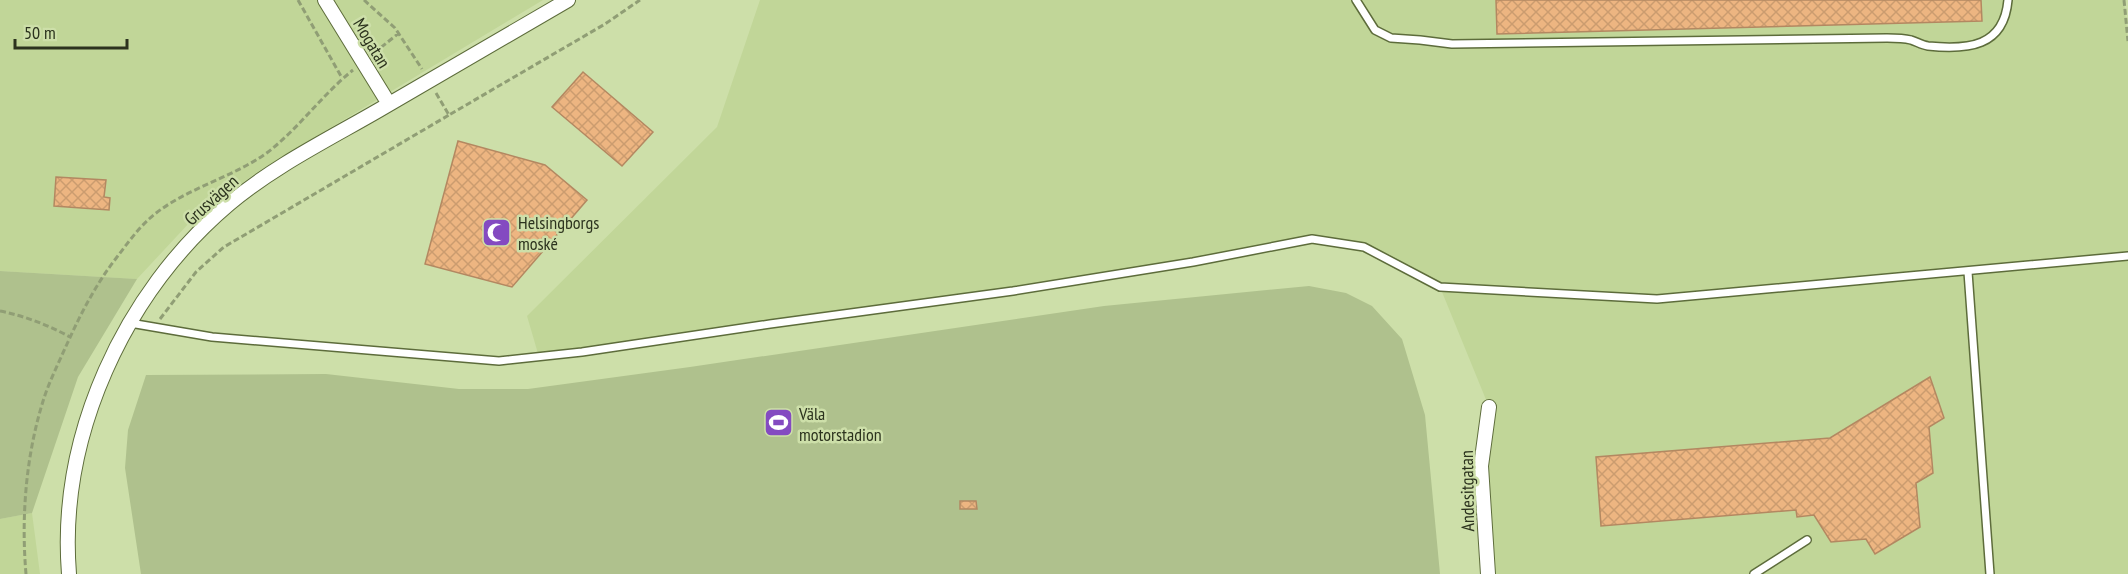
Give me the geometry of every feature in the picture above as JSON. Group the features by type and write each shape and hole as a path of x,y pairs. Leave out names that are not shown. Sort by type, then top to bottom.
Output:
{"street":[{"name":"Mogatan","path":"325,0 389,104"},
{"name":"Grusvägen","path":"69,574 68,529 72,488 78,455 94,399 130,323 181,252 230,204 263,179 568,0"},
{"name":"Andesitgatan","path":"1488,574 1481,466 1489,407"}],"lane":[{"path":"1356,0 1375,30 1391,38 1452,44 1887,38 1908,39 1926,46 1957,47 1982,42 1994,36 2001,27 2008,0"},
{"path":"130,323 212,337 500,361 582,352 781,322 1013,291 1193,262 1312,239 1364,247 1440,287 1533,294 1657,299 2128,256"},
{"path":"1968,272 1990,574"},
{"path":"1754,574 1807,540"}],"path":[{"path":"298,0 342,78"},
{"path":"2124,0 2128,40"},
{"path":"154,327 196,272 224,247 449,115"},
{"path":"0,311 23,316 70,337"}],"shaded area":[{"path":"0,0 543,0 257,172 191,221 137,279 0,271"},
{"path":"760,0 2124,0 2128,41 2128,574 1488,574 1481,466 1489,407 1440,287 1364,247 1312,239 1193,262 539,357 527,316 717,127"},
{"path":"0,271 137,279 78,377 32,513 0,519"},
{"name":"Väla motorstadion","path":"1309,286 1346,293 1372,306 1402,339 1425,415 1440,574 141,574 125,468 128,430 146,375 326,374 459,389 528,389 1104,306"},
{"path":"32,513 40,574 0,574 0,519"}],"building":[{"path":"1496,0 1981,0 1982,21 1497,34"},
{"path":"583,72 653,132 622,166 552,107"},
{"name":"Helsingborgs moské","path":"458,141 545,165 587,200 512,287 425,264"},
{"path":"56,177 106,180 104,197 110,198 109,210 54,206"},
{"path":"1930,377 1944,418 1929,427 1933,473 1916,483 1920,527 1875,554 1866,539 1831,542 1814,515 1797,517 1796,510 1601,526 1596,457 1830,438"},
{"path":"960,501 976,501 977,509 960,509"}],"place":[{"name":"Helsingborgs moské","path":"497,232"},
{"name":"Väla motorstadion","path":"778,423"}]}
